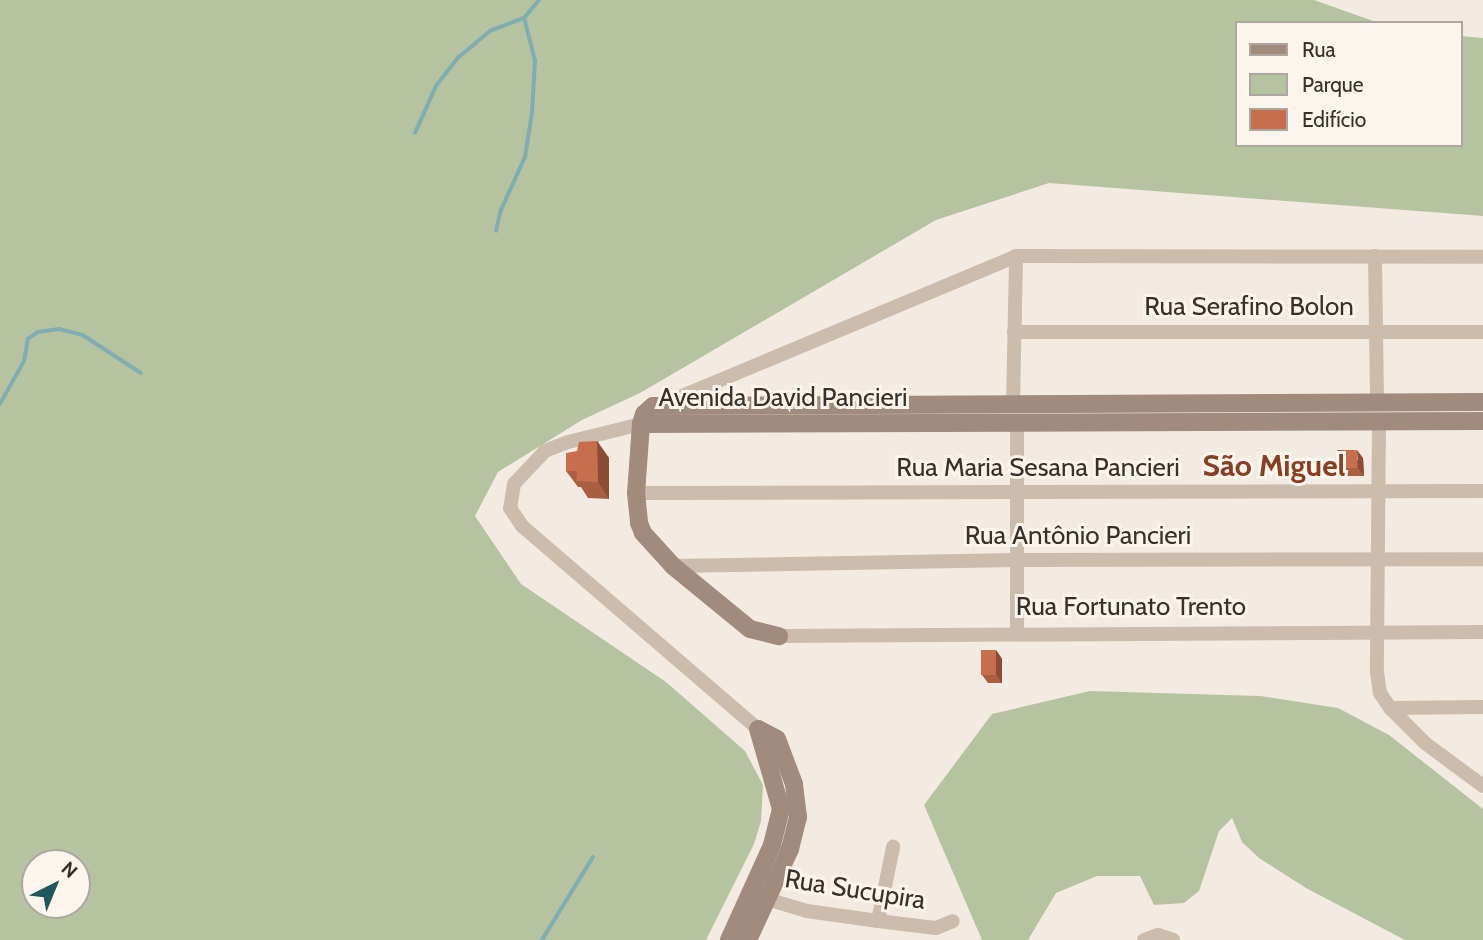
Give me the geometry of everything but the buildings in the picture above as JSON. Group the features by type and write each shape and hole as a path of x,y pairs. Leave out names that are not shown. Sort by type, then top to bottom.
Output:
{"street":[{"path":"1013,405 1016,256"},
{"path":"658,406 1016,256 1483,257"},
{"path":"1375,256 1377,402"},
{"name":"Rua Serafino Bolon","path":"1014,332 1483,331"},
{"name":"Avenida David Pancieri","path":"1483,402 658,406 646,410 641,424 1017,425 1483,421"},
{"path":"1379,422 1380,693 1390,708 1425,743 1480,782"},
{"path":"748,940 790,849 798,817 794,784 777,739 758,729 522,526 510,508 514,484 545,451 580,438 641,424 636,493 639,523 643,533 673,566 750,629 779,636"},
{"path":"1017,425 1017,632"},
{"name":"Rua Maria Sesana Pancieri","path":"636,493 1483,491"},
{"name":"Rua Antônio Pancieri","path":"673,566 1016,560 1483,559"},
{"name":"Rua Fortunato Trento","path":"779,636 1017,632 1483,632"},
{"path":"1390,708 1483,707"},
{"path":"729,940 772,845 780,809 758,729"},
{"path":"878,921 893,847"},
{"name":"Rua Sucupira","path":"749,892 766,901 807,911 936,928 953,921"},
{"path":"1144,940 1158,935 1173,940"}],"green space":[{"path":"0,0 1314,0 1373,21 1234,21 1234,147 1462,147 1462,36 1483,38 1483,216 1049,183 936,220 640,393 582,420 498,472 475,516 521,584 666,682 745,751 763,785 761,821 754,844 706,940 0,940"},
{"path":"1090,691 1260,696 1338,708 1389,735 1483,809 1483,940 1405,940 1306,888 1259,858 1242,842 1232,818 1219,831 1199,891 1184,903 1154,905 1140,876 1097,876 1056,893 1028,940 982,940 924,805 992,714"}],"waterway":[{"path":"415,133 436,86 459,57 490,31 524,18 539,0"},
{"path":"496,231 501,210 525,157 532,113 535,61 524,18"},
{"path":"0,404 24,361 28,339 38,332 59,329 83,335 141,373"},
{"path":"542,940 593,857"}],"district":[{"name":"São Miguel","path":"1274,466"}]}
